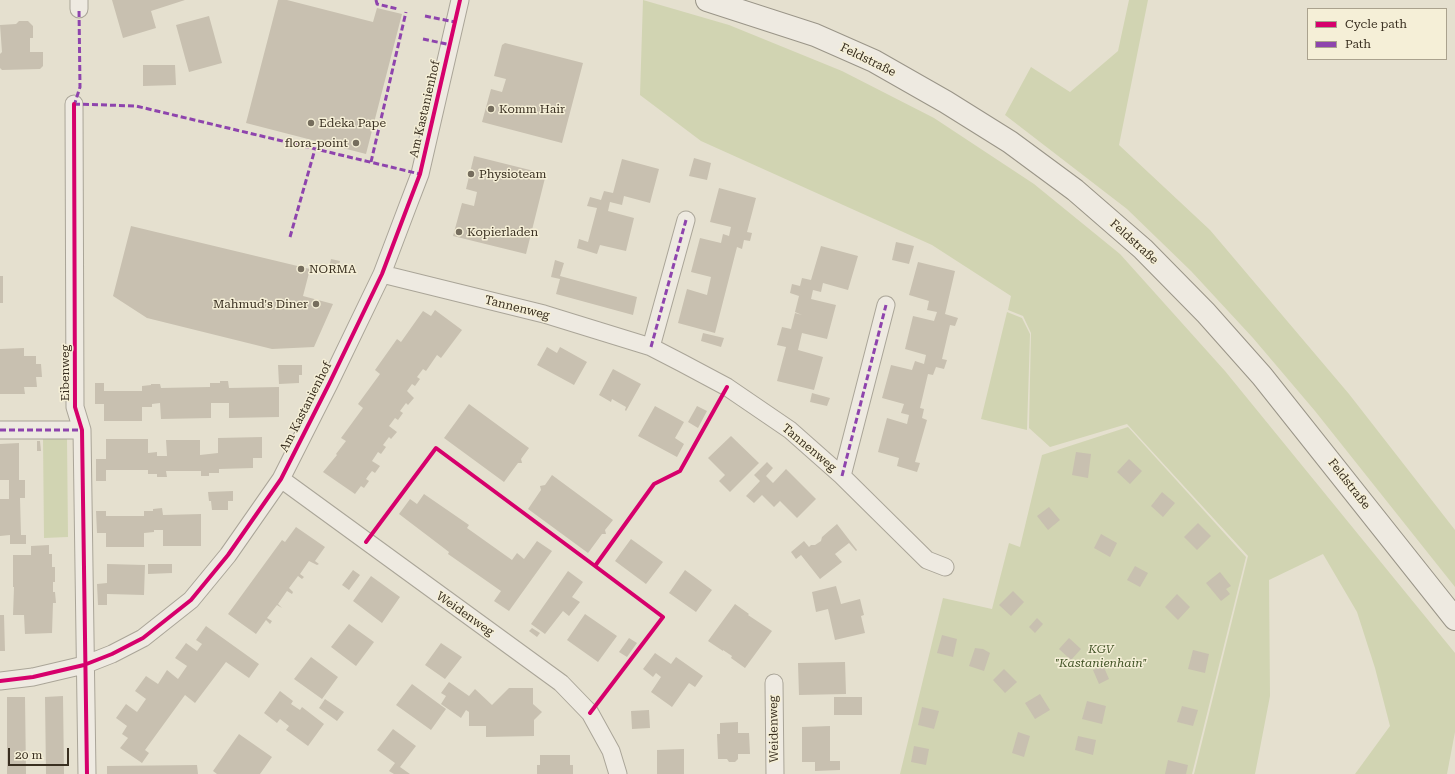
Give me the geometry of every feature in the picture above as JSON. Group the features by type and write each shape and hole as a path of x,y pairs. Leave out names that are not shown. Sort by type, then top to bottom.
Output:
{"main road":[{"name":"Feldstraße","path":"707,0 815,35 874,62 946,102 1010,142 1075,190 1143,249 1206,313 1262,376 1455,619"}],"street":[{"name":"Am Kastanienhof","path":"0,680 33,677 84,665 112,654 143,638 191,600 228,555 280,479 339,364 382,274 420,174 460,0"},
{"name":"Eibenweg","path":"74,104 75,408 82,430 84,665 87,774"},
{"path":"651,347 686,220"},
{"name":"Tannenweg","path":"382,274 544,314 651,347 727,387 790,430 842,476 927,560 945,567"},
{"name":"Tannenweg","path":"842,476 886,305"},
{"path":"0,430 82,430"},
{"name":"Weidenweg","path":"280,479 561,683 590,713 611,751 618,774"},
{"name":"Weidenweg","path":"774,683 775,774"}],"green space":[{"path":"643,0 729,25 842,71 934,118 1034,184 1120,254 1225,371 1455,653 1455,732 1447,774 1355,774 1390,726 1375,668 1357,612 1323,554 1269,580 1270,696 1255,774 1194,774 1248,556 1127,424 1050,447 1029,428 1031,333 1023,316 1008,310 1011,296 932,245 701,141 640,95"},
{"path":"1129,0 1148,0 1119,145 1210,230 1349,394 1455,530 1455,587 1315,411 1253,338 1191,271 1127,209 1005,115 1031,67 1070,92 1118,51"},
{"path":"1007,312 1022,318 1030,334 1027,430 981,419"},
{"name":"KGV \"Kastanienhain\"","path":"1128,427 1246,557 1192,774 900,774 943,598 992,609 1009,543 1020,547 1042,455"},
{"path":"43,438 67,438 68,537 44,538"}],"building":[{"path":"112,0 185,0 151,11 156,28 123,38"},
{"path":"278,0 287,0 373,22 377,8 402,14 366,154 246,123"},
{"path":"209,16 222,63 189,72 176,25"},
{"path":"19,21 28,21 33,26 33,38 30,38 30,52 43,52 43,66 40,69 2,70 0,68 0,54 2,52 0,25 16,24"},
{"path":"505,43 583,63 562,143 482,122 491,89 502,92 506,79 494,76 502,45"},
{"path":"143,65 175,65 176,85 143,86"},
{"path":"474,156 546,174 526,254 453,236 462,203 474,206 477,192 466,189"},
{"path":"694,158 711,163 707,180 689,176"},
{"path":"622,159 659,169 650,203 624,196 622,205 610,202 608,211 634,218 626,251 600,245 597,254 577,248 579,239 588,242 597,208 587,206 590,197 601,200 604,191 613,193"},
{"path":"719,188 756,198 747,232 752,233 750,241 744,240 742,249 737,247 715,333 678,323 687,289 707,295 711,277 691,272 700,238 721,243 723,234 729,236 731,227 710,222"},
{"path":"131,226 310,269 303,296 333,304 314,347 272,349 147,318 113,296"},
{"path":"896,242 914,246 909,264 892,260"},
{"path":"821,246 858,256 848,290 823,283 821,292 813,290 811,299 836,305 827,339 802,333 798,350 823,357 814,390 777,381 786,347 777,345 782,327 791,329 795,313 802,315 795,312 799,296 790,293 792,284 800,286 802,278 811,280"},
{"path":"331,259 340,261 337,274 328,272"},
{"path":"555,260 564,263 560,276 637,297 633,315 556,294 560,279 551,277"},
{"path":"918,262 955,271 945,314 958,318 955,326 950,325 942,359 947,360 944,369 936,367 933,375 928,374 920,408 924,409 922,418 927,420 915,462 920,463 917,472 897,466 899,458 878,452 887,418 907,424 909,415 901,413 904,404 882,398 891,365 912,370 915,361 924,364 926,355 905,349 913,316 934,321 937,312 927,310 929,301 909,295"},
{"path":"0,276 3,276 3,303 0,303"},
{"path":"435,310 462,330 441,358 437,355 426,371 423,369 417,377 420,379 415,386 412,384 407,391 414,398 408,405 406,403 400,411 403,413 398,420 395,418 389,426 397,432 391,439 389,437 383,445 386,447 381,454 378,452 372,461 380,466 375,473 372,471 368,476 366,479 369,481 364,488 361,486 355,494 323,472 346,441 341,438 363,408 358,404 380,374 375,370 397,339 401,342 423,311 431,316"},
{"path":"703,333 724,338 721,347 701,341"},
{"path":"547,347 557,353 560,347 587,362 574,385 537,365"},
{"path":"24,348 24,356 36,356 36,364 41,364 42,377 36,377 37,387 24,387 25,394 0,394 0,349"},
{"path":"278,365 302,365 302,375 299,375 299,383 279,384"},
{"path":"613,369 641,384 626,411 626,407 612,399 611,402 599,395"},
{"path":"220,381 228,381 229,388 279,387 279,417 229,418 229,403 211,403 211,418 161,419 160,403 152,404 152,407 142,407 142,421 104,421 104,404 95,404 95,383 104,383 104,391 142,391 142,386 151,384 160,384 161,388 210,387 210,383 220,383"},
{"path":"812,393 830,398 827,406 810,402"},
{"path":"469,404 529,448 521,459 522,463 518,463 504,482 444,438"},
{"path":"655,406 684,422 675,438 684,444 677,457 638,436"},
{"path":"697,406 707,411 698,428 688,422"},
{"path":"731,436 759,463 730,492 719,481 725,475 708,458"},
{"path":"262,437 262,458 253,458 253,468 219,469 219,473 209,473 209,476 201,476 201,471 166,471 167,477 157,477 157,474 148,474 148,470 106,470 106,481 96,481 96,459 106,459 106,439 148,439 148,453 157,452 157,456 167,456 166,440 200,440 200,455 218,453 218,438"},
{"path":"37,441 40,441 41,451 37,451"},
{"path":"19,443 19,480 25,480 25,498 20,498 21,535 26,535 26,544 10,544 10,535 0,536 0,499 9,499 9,480 0,480 0,444"},
{"path":"1076,452 1091,454 1088,478 1072,475"},
{"path":"1129,459 1142,471 1130,484 1117,472"},
{"path":"767,462 773,468 766,476 773,483 786,469 816,499 797,518 780,501 774,507 762,495 754,503 746,496 760,481 754,475"},
{"path":"552,475 613,520 605,530 606,534 602,534 588,553 528,509 541,490 540,486 545,485"},
{"path":"233,491 233,501 228,501 228,510 212,510 208,492"},
{"path":"1162,492 1175,503 1163,517 1151,506"},
{"path":"424,494 469,525 467,528 512,560 517,553 524,559 537,541 552,551 509,611 494,601 501,591 448,554 449,552 399,514 410,499 417,504"},
{"path":"1049,507 1060,520 1048,530 1037,516"},
{"path":"162,508 163,515 201,514 201,546 163,546 163,530 154,530 154,532 144,533 144,547 106,547 106,533 97,533 96,511 106,511 106,516 144,516 144,511 153,511 153,509"},
{"path":"1198,523 1211,536 1197,550 1184,537"},
{"path":"837,524 857,550 856,551 849,543 835,554 842,562 820,579 801,555 796,559 791,552 804,541 809,547 811,545 815,545 821,541 822,537"},
{"path":"296,527 325,547 315,561 319,564 317,565 309,561 300,574 304,577 302,579 298,576 289,588 293,592 292,594 287,591 278,604 282,608 277,605 267,618 272,621 270,624 266,620 256,634 228,614 282,540 285,542"},
{"path":"1101,534 1117,543 1110,557 1094,548"},
{"path":"631,539 663,562 646,584 615,561"},
{"path":"49,545 49,554 52,554 52,567 55,567 53,592 55,592 56,603 53,603 52,633 25,634 24,615 13,615 13,555 31,555 31,546"},
{"path":"107,564 145,565 144,595 107,594 107,605 98,605 97,584 107,583"},
{"path":"148,564 172,564 172,573 148,574"},
{"path":"1135,566 1148,573 1140,587 1127,580"},
{"path":"353,570 360,575 349,590 342,585"},
{"path":"685,570 712,590 696,612 669,593"},
{"path":"568,571 583,582 572,597 580,602 569,616 563,611 545,634 531,624"},
{"path":"1220,572 1231,586 1226,589 1230,594 1221,601 1206,583"},
{"path":"371,576 400,597 382,623 353,601"},
{"path":"836,586 841,604 860,599 864,615 861,616 865,633 835,640 828,609 816,612 812,592"},
{"path":"1013,591 1024,602 1011,616 999,605"},
{"path":"1177,594 1190,607 1178,620 1165,607"},
{"path":"735,604 749,614 748,615 772,631 745,668 731,658 732,656 708,641"},
{"path":"585,614 617,636 598,662 567,640"},
{"path":"0,615 4,615 5,651 0,651"},
{"path":"1037,618 1043,624 1035,633 1029,627"},
{"path":"349,624 374,642 356,666 331,647"},
{"path":"206,626 259,664 249,678 226,662 195,703 185,695 145,750 149,753 142,763 120,748 128,738 122,734 127,726 116,718 126,704 137,712 146,699 135,691 146,676 158,684 167,670 178,679 187,666 175,658 186,643 197,651 202,644 196,640"},
{"path":"532,628 540,633 537,637 529,631"},
{"path":"942,635 957,639 953,657 937,653"},
{"path":"629,638 637,643 627,657 619,652"},
{"path":"1069,638 1081,649 1071,660 1059,649"},
{"path":"441,643 462,657 445,679 425,665"},
{"path":"975,648 983,649 990,653 984,671 969,666"},
{"path":"1193,650 1209,654 1205,673 1188,669"},
{"path":"655,653 671,664 676,657 703,676 695,687 689,683 672,707 651,692 661,677 656,673 653,677 643,669"},
{"path":"311,657 338,677 322,699 294,679"},
{"path":"845,662 846,694 799,695 798,663"},
{"path":"1103,665 1109,679 1099,684 1093,670"},
{"path":"1004,669 1017,682 1005,693 993,680"},
{"path":"449,682 469,696 475,689 492,705 509,688 533,688 533,704 542,712 534,720 534,736 486,737 486,726 469,726 469,712 466,710 461,718 441,704 446,696 441,693"},
{"path":"412,684 446,709 431,730 396,705"},
{"path":"280,691 293,701 291,704 300,710 302,707 324,724 308,746 286,730 289,726 280,719 277,723 264,713"},
{"path":"1040,694 1050,710 1035,719 1025,703"},
{"path":"63,696 64,774 46,774 45,697"},
{"path":"7,697 25,697 26,774 7,774"},
{"path":"834,697 862,697 862,715 834,715"},
{"path":"325,699 344,712 337,721 319,708"},
{"path":"1087,701 1106,706 1102,724 1082,719"},
{"path":"1182,706 1198,710 1193,726 1177,722"},
{"path":"922,707 939,711 934,729 918,725"},
{"path":"649,710 650,728 632,729 631,711"},
{"path":"738,722 738,733 749,733 750,754 738,754 738,759 735,762 729,762 727,759 718,759 717,734 720,734 720,723"},
{"path":"830,726 830,761 840,761 840,770 815,771 815,762 802,762 802,727"},
{"path":"393,729 416,746 400,767 410,774 394,774 389,771 395,763 377,750"},
{"path":"1018,732 1030,736 1024,757 1012,753"},
{"path":"239,734 272,757 260,774 217,774 213,771"},
{"path":"1078,736 1096,740 1093,755 1075,750"},
{"path":"914,746 929,749 926,765 911,762"},
{"path":"684,749 684,774 657,774 657,750"},
{"path":"540,755 570,755 570,765 573,765 573,774 537,774 537,765 540,765"},
{"path":"1168,760 1188,765 1186,774 1165,774"},
{"path":"197,765 198,774 107,774 107,766"}],"marked path":[{"path":"376,0 377,4 398,9"},
{"path":"74,106 80,87 79,9"},
{"path":"371,162 406,12"},
{"path":"425,16 455,22"},
{"path":"423,39 451,45"},
{"path":"74,104 136,106 420,174"},
{"path":"290,237 315,149"},
{"path":"651,347 686,220"},
{"path":"842,476 886,305"},
{"path":"0,430 82,430"}],"cycle path":[{"path":"0,681 33,677 84,665 112,654 143,638 191,600 228,555 281,479 382,274 420,174 460,0"},
{"path":"74,104 75,407 82,430 87,774"},
{"path":"590,713 663,617 595,566 654,484 680,471 727,387"},
{"path":"366,542 436,448 595,566"}],"place":[{"name":"Komm Hair","path":"491,109"},
{"name":"Edeka Pape","path":"311,123"},
{"name":"flora-point","path":"356,143"},
{"name":"Physioteam","path":"471,174"},
{"name":"Kopierladen","path":"459,232"},
{"name":"NORMA","path":"301,269"},
{"name":"Mahmud's Diner","path":"316,304"}]}
